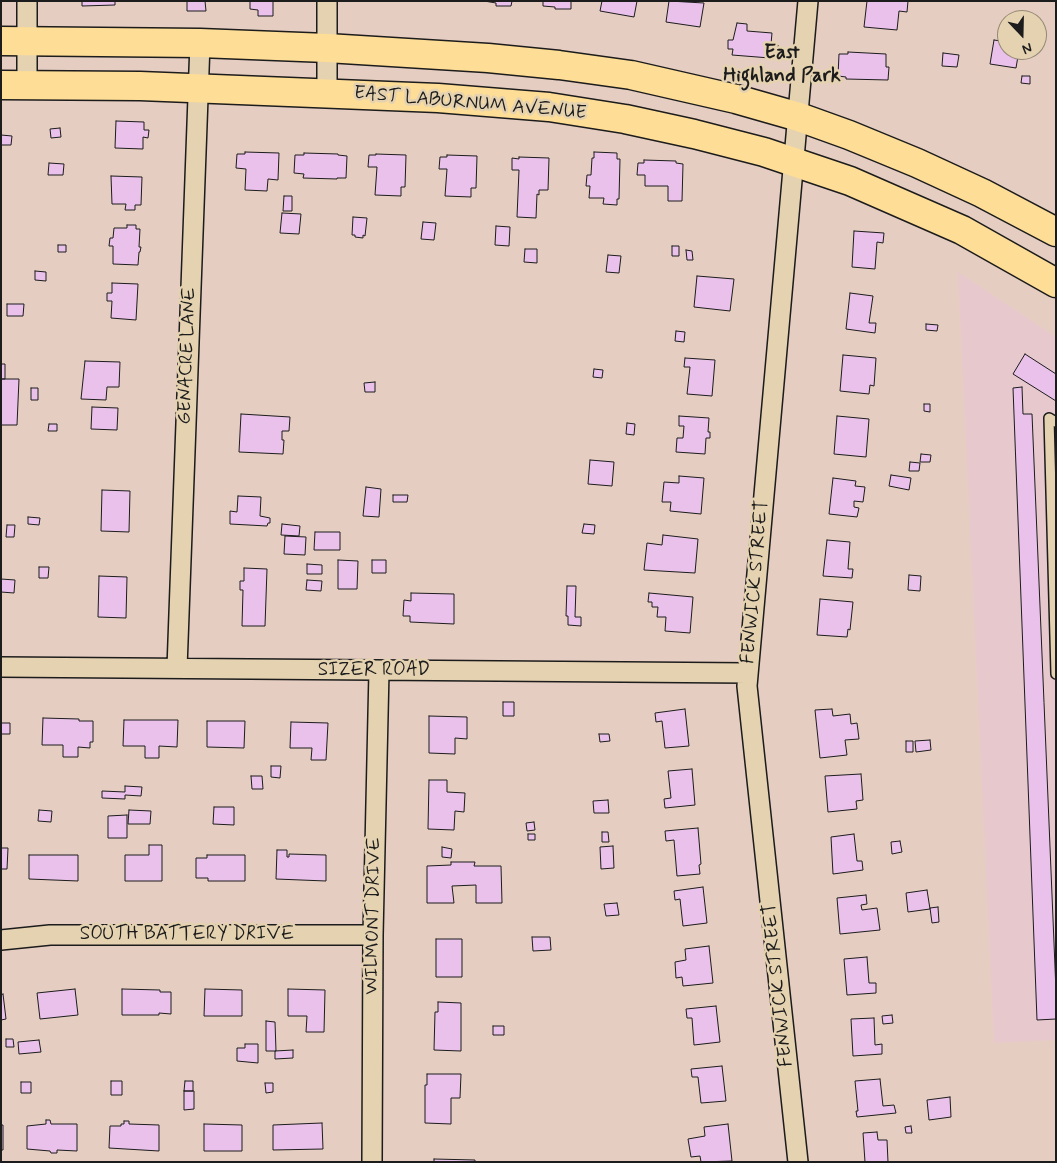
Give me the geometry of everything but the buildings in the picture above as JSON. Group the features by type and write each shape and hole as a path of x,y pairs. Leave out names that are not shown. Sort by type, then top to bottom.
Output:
{"main road":[{"path":"14,41 200,43 327,48 488,58 595,69 684,86 799,118 849,135 917,163 982,193 1056,232"},
{"name":"EAST LABURNUM AVENUE","path":"14,85 198,88 327,93 484,101 582,111 694,134 795,161 885,195 962,230 1056,283"}],"street":[{"path":"14,85 14,41 27,1"},
{"path":"327,1 327,93"},
{"name":"FENWICK STREET","path":"798,1162 747,672 799,118 808,1"},
{"name":"GENACRE LANE","path":"177,668 200,43"},
{"name":"SIZER ROAD","path":"1,667 747,672"},
{"name":"WILMONT DRIVE","path":"372,1162 373,935 380,671"},
{"name":"SOUTH BATTERY DRIVE","path":"1,940 50,935 373,935"}],"lane":[{"path":"1056,422 1049,418 1056,674"}],"shaded area":[{"path":"958,272 1056,337 1056,1040 994,1043"}],"district":[{"name":"East Highland Park","path":"782,66"}]}
